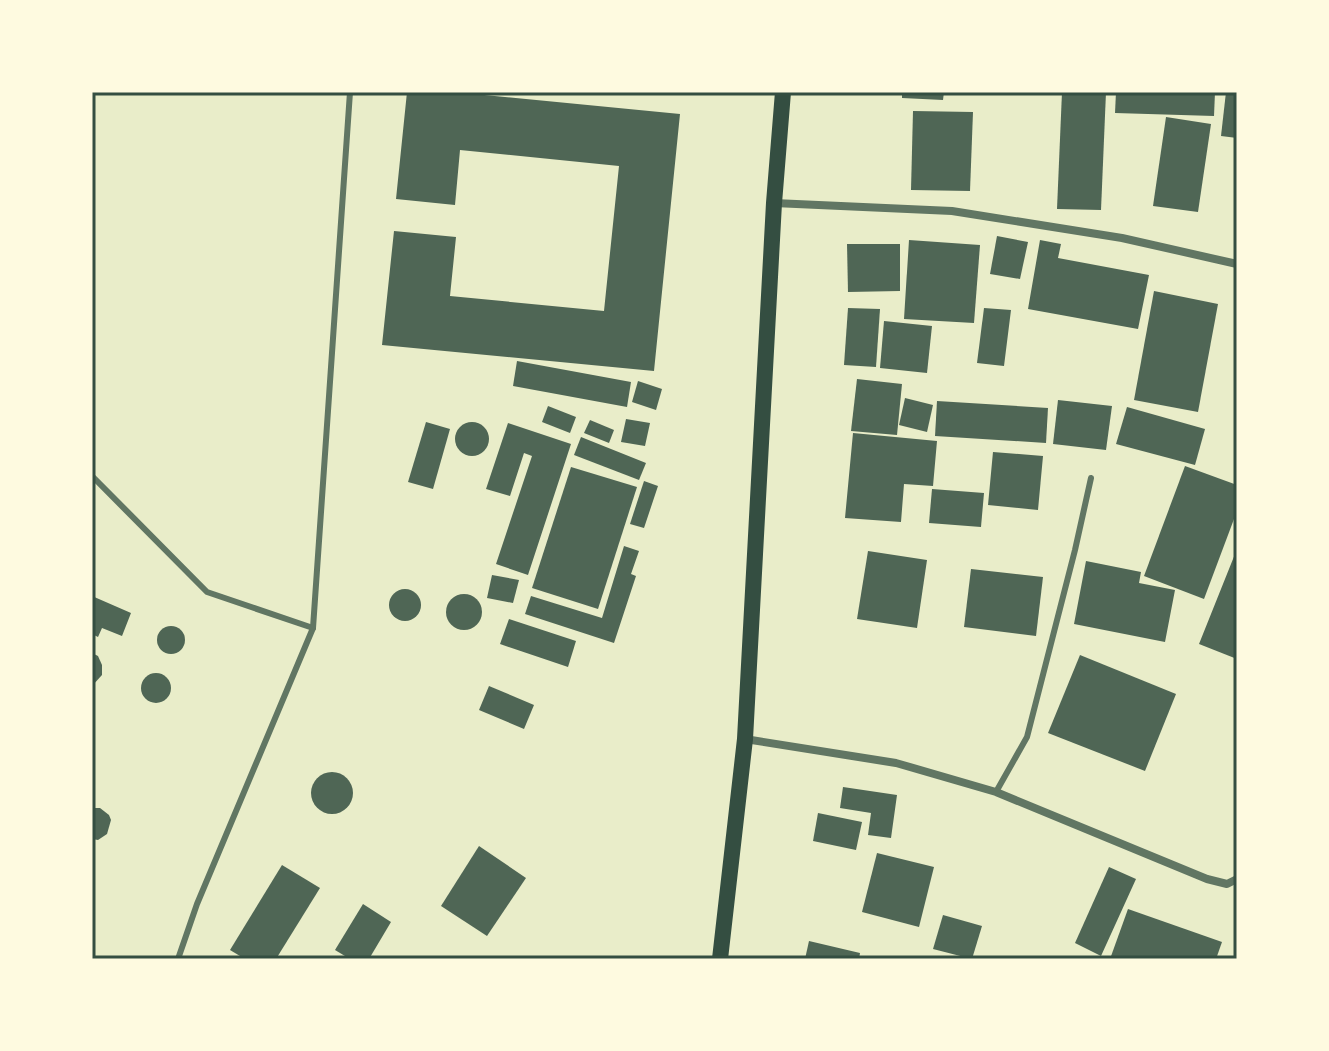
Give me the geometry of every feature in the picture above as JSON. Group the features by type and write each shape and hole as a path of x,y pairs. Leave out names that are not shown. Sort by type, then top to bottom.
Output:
{"main road":[{"path":"720,959 745,739 774,203 783,92"}],"street":[{"path":"774,203 952,211 1122,238 1237,264"},
{"path":"745,739 896,763 996,792 1207,879 1227,884 1237,879"}],"lane":[{"path":"178,959 197,904 313,628 350,92"},
{"path":"92,476 207,592 313,628"},
{"path":"996,792 1027,737 1091,478"}],"building":[{"path":"407,92 454,92 680,114 654,371 382,345 394,231 456,237 450,296 604,311 619,166 460,150 455,205 396,199"},
{"path":"902,92 944,92 943,100 902,98"},
{"path":"1062,92 1106,92 1101,210 1057,209"},
{"path":"1116,92 1215,92 1214,116 1115,113"},
{"path":"1226,92 1237,92 1237,138 1221,136"},
{"path":"913,111 973,112 970,191 911,190"},
{"path":"1166,117 1211,124 1198,212 1153,206"},
{"path":"997,236 1028,242 1020,279 990,274"},
{"path":"909,240 980,245 974,323 904,319"},
{"path":"1040,240 1061,244 1058,258 1149,275 1138,329 1028,309"},
{"path":"847,244 900,244 900,291 848,292"},
{"path":"1154,291 1218,304 1198,412 1134,400"},
{"path":"848,308 880,309 876,367 844,365"},
{"path":"984,308 1011,310 1004,366 977,363"},
{"path":"884,321 932,326 927,373 880,368"},
{"path":"517,361 631,382 627,407 513,386"},
{"path":"857,379 902,384 897,435 851,431"},
{"path":"638,381 662,389 656,410 632,402"},
{"path":"905,398 933,405 927,432 899,425"},
{"path":"1058,400 1112,406 1106,450 1053,444"},
{"path":"937,401 1048,408 1046,443 935,436"},
{"path":"548,406 576,417 570,433 542,422"},
{"path":"1127,407 1205,429 1195,465 1116,444"},
{"path":"626,419 650,423 645,446 621,442"},
{"path":"590,420 614,430 609,443 584,433"},
{"path":"426,422 450,429 433,489 408,482"},
{"path":"472,422 484,427 489,439 484,451 472,456 460,451 455,439 460,427"},
{"path":"508,423 571,444 528,575 496,564 532,456 524,453 510,496 486,489"},
{"path":"853,433 937,441 933,486 904,484 901,522 845,518"},
{"path":"581,437 646,463 639,480 574,455"},
{"path":"993,452 1043,456 1038,510 988,505"},
{"path":"1185,466 1237,485 1237,511 1204,599 1144,576"},
{"path":"571,467 637,487 598,609 532,588"},
{"path":"644,481 658,486 644,528 630,524"},
{"path":"932,489 984,493 981,527 929,523"},
{"path":"624,546 639,551 631,574 636,576 614,643 525,614 531,596 602,618"},
{"path":"1237,549 1237,659 1199,644"},
{"path":"868,551 927,560 917,628 857,619"},
{"path":"1086,561 1141,572 1139,583 1175,590 1165,642 1074,624"},
{"path":"971,569 1043,577 1036,636 964,627"},
{"path":"492,575 519,580 513,603 487,598"},
{"path":"405,589 416,594 421,605 416,616 405,621 394,616 389,605 394,594"},
{"path":"464,594 477,599 482,612 477,625 464,630 451,625 446,612 451,599"},
{"path":"92,596 131,613 122,636 102,628 98,637 92,634"},
{"path":"509,619 576,641 568,667 500,644"},
{"path":"171,626 181,630 185,640 181,650 171,654 161,650 157,640 161,630"},
{"path":"92,653 98,656 102,675 92,686"},
{"path":"1080,655 1176,694 1145,771 1048,733"},
{"path":"156,673 167,677 171,688 167,699 156,703 145,699 141,688 145,677"},
{"path":"489,686 534,705 524,729 479,710"},
{"path":"332,772 347,778 353,793 347,808 332,814 317,808 311,793 317,778"},
{"path":"843,787 897,795 891,838 868,835 871,813 840,808"},
{"path":"92,808 100,808 111,820 107,834 98,840 92,839"},
{"path":"818,813 862,822 856,850 813,841"},
{"path":"479,846 526,878 487,936 441,906"},
{"path":"877,853 934,867 919,927 862,912"},
{"path":"282,865 320,888 276,959 245,959 230,950"},
{"path":"1109,867 1136,879 1101,956 1075,943"},
{"path":"363,904 391,922 369,959 350,959 335,950"},
{"path":"1128,909 1222,942 1216,959 1110,959"},
{"path":"943,915 982,926 972,959 933,949"},
{"path":"809,941 860,953 859,959 805,959"}]}
